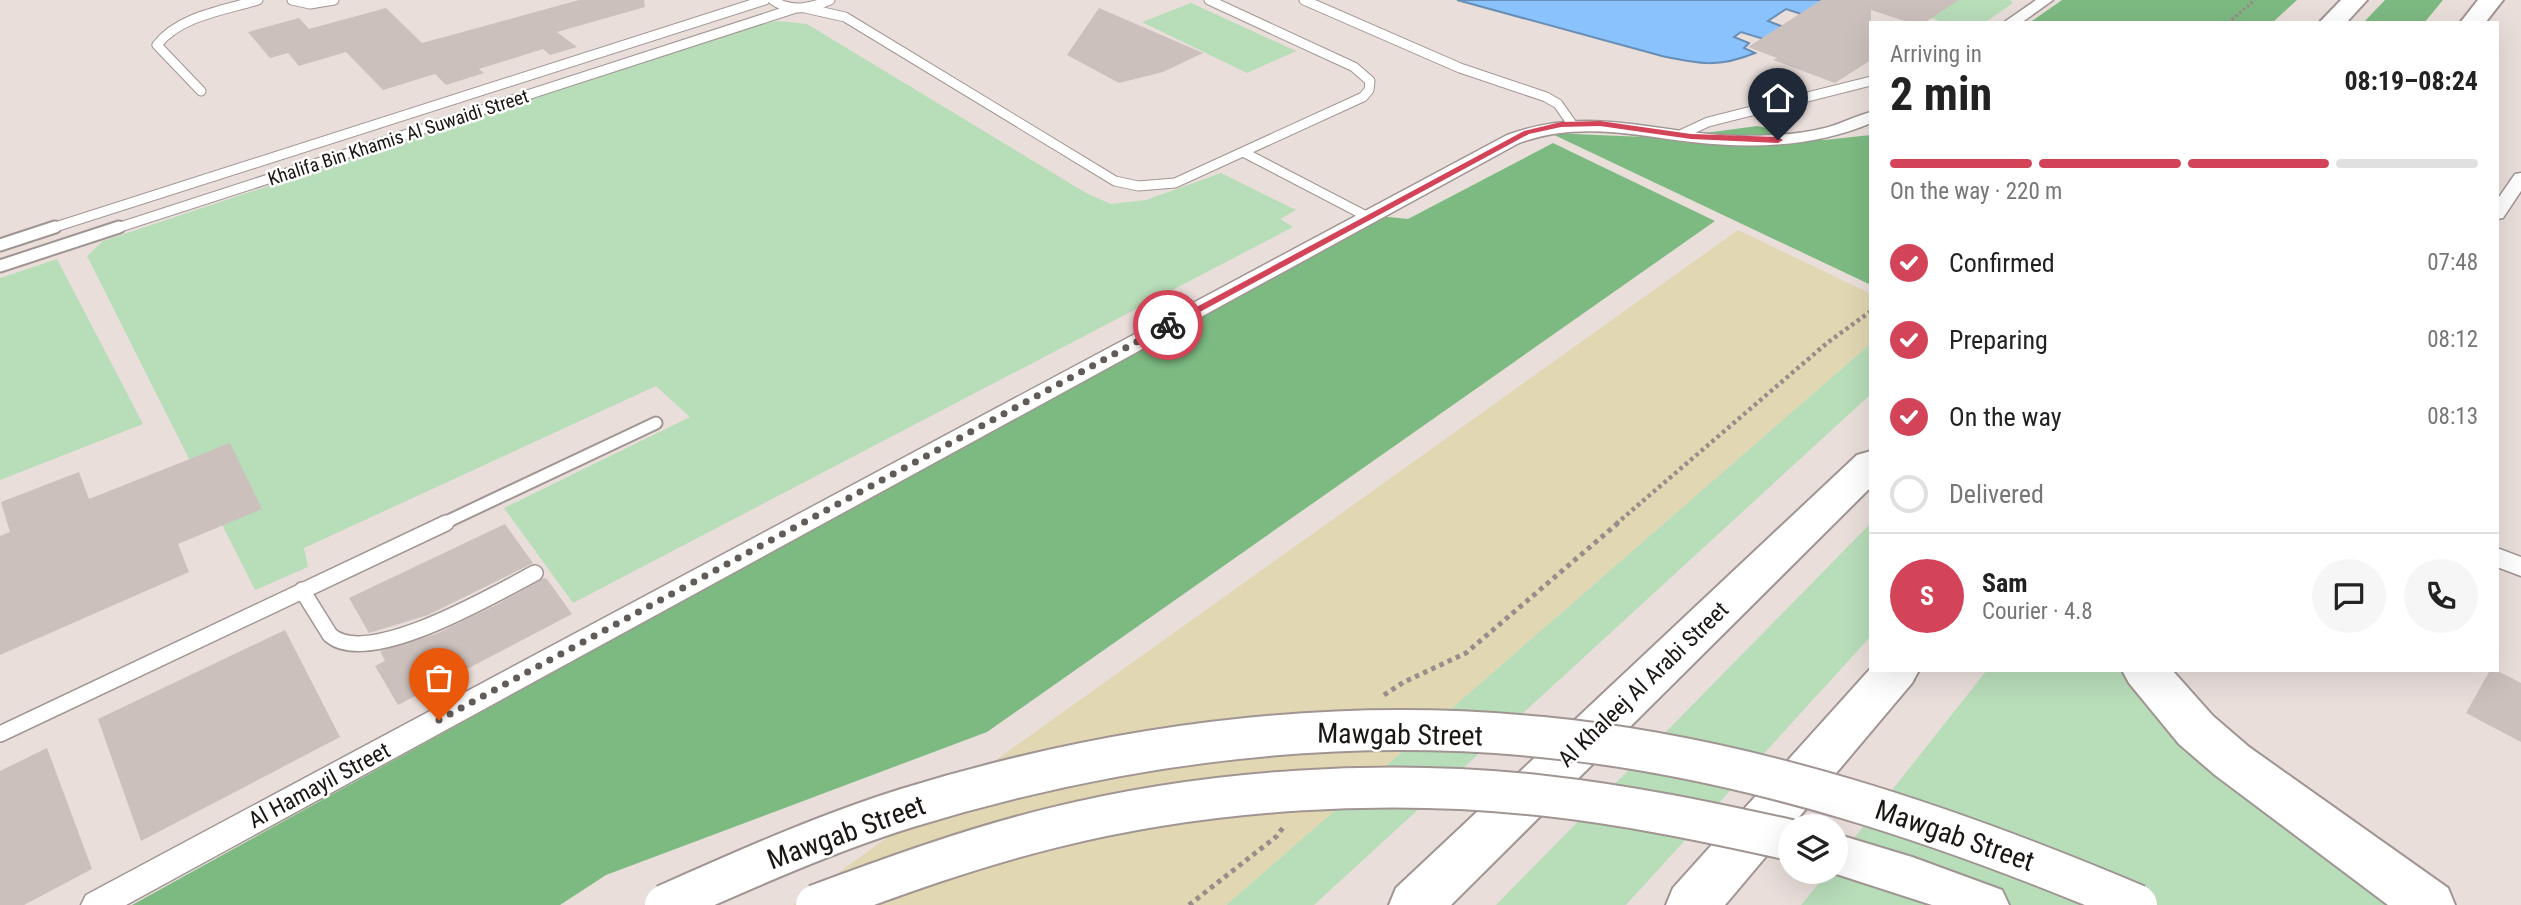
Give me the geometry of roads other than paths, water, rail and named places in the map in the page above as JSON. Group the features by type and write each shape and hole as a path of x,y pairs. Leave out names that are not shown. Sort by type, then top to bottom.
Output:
{"highway":[{"path":"2332,21 2355,0"},
{"path":"2474,21 2491,0"},
{"name":"Al Khaleej Al Arabi Street","path":"1415,905 1869,466"},
{"path":"1692,905 1893,672"},
{"path":"2147,672 2196,730 2232,761 2428,905"}],"main road":[{"name":"Mawgab Street","path":"666,905 708,884 836,831 959,791 1079,762 1197,742 1314,732 1430,730 1548,738 1654,753 1791,782 1919,820 2053,868 2137,905"},
{"path":"816,905 859,887 979,847 1095,818 1209,798 1323,788 1436,787 1551,795 1667,813 1778,837"},
{"path":"1848,858 1912,877 1986,905"}],"street":[{"path":"2013,21 2046,0"},
{"name":"Al Hamayil Street","path":"97,905 1513,139 1543,128 1572,124 1620,125 1720,139 1778,140 1830,133 1869,118"},
{"path":"2499,211 2521,178"},
{"path":"2499,558 2521,568"}],"lane":[{"path":"201,92 157,45 160,39 178,27 258,0"},
{"path":"292,0 310,4 334,0"},
{"name":"Khalifa Bin Khamis Al Suwaidi Street","path":"0,245 765,0"},
{"path":"773,0 779,5 845,16 1115,181 1138,186 1163,186 1245,153 1363,97 1369,90 1370,81 1354,67 1209,0"},
{"path":"800,8 830,0"},
{"path":"837,0 845,16"},
{"path":"1304,0 1460,68 1546,97 1558,104 1572,124"},
{"name":"Khalifa Bin Khamis Al Suwaidi Street","path":"0,267 800,8"},
{"path":"1680,135 1708,122 1869,82"},
{"path":"1245,153 1368,216"},
{"path":"71,222 79,240"},
{"path":"0,734 656,423"},
{"path":"302,590 334,639 352,645 375,645 409,634 535,573"}],"water":[{"path":"1457,0 1832,0 1814,18 1786,9 1768,21 1789,29 1770,41 1741,32 1734,37 1749,43 1744,48 1755,53 1730,61 1709,63 1662,56"}]}
